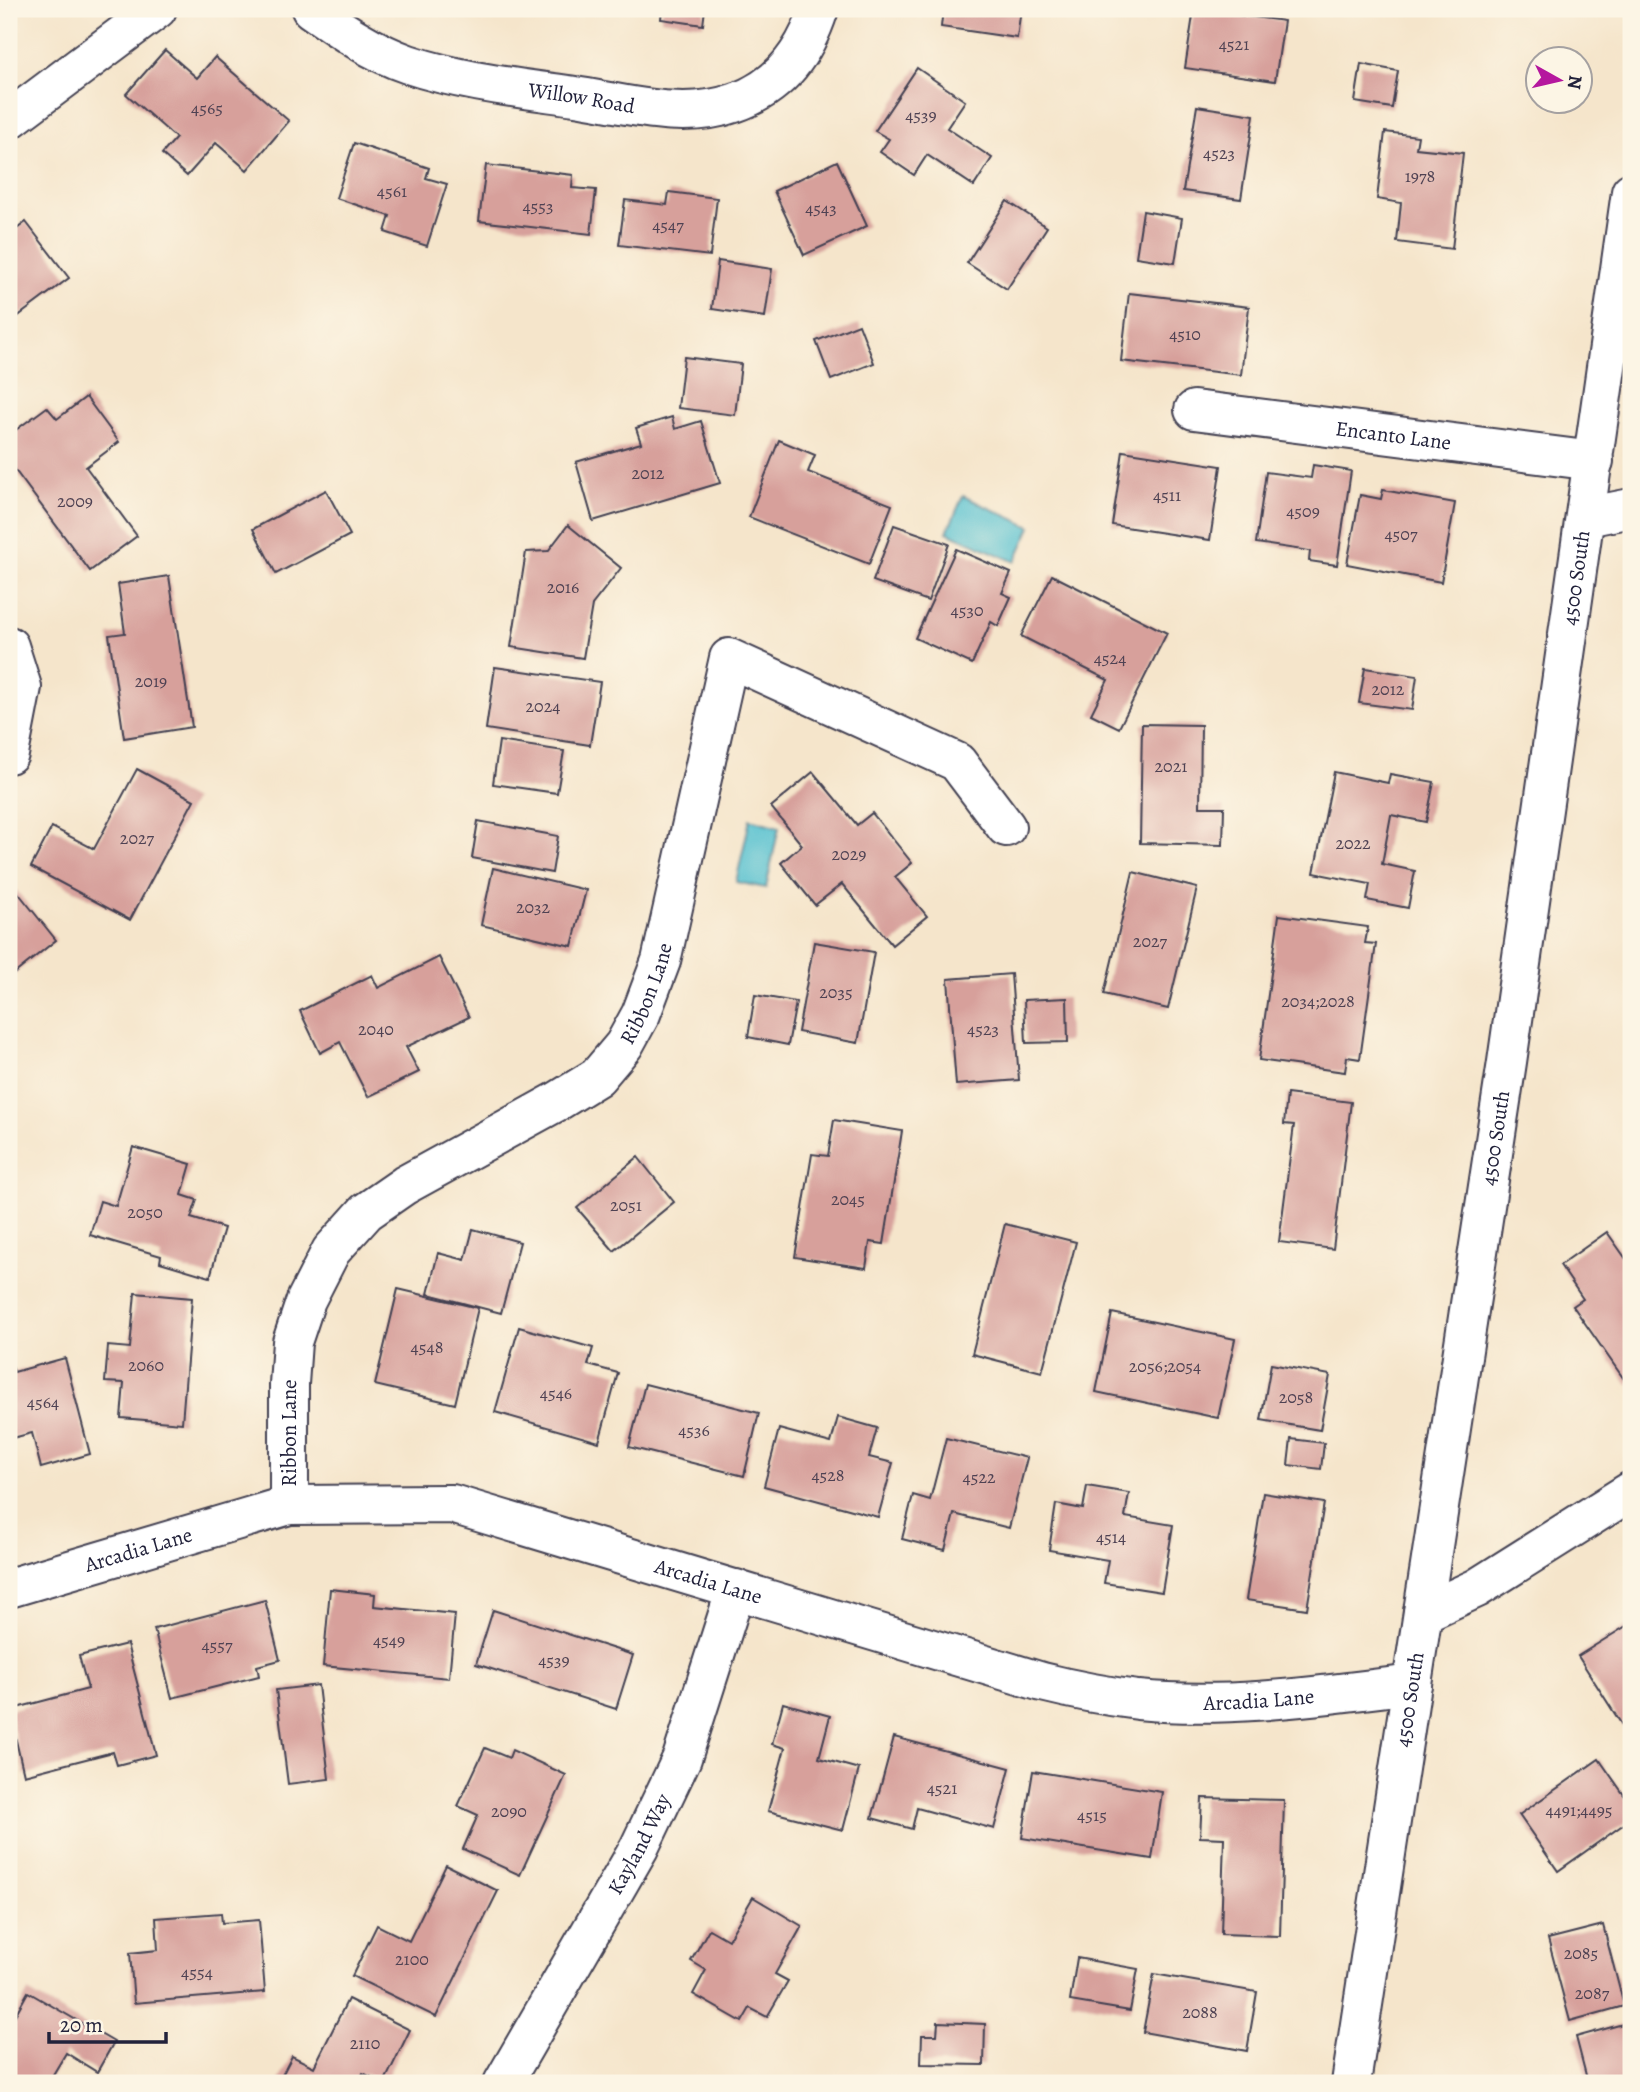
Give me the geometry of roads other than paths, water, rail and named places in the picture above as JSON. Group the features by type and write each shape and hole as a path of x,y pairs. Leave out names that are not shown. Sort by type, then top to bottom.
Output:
{"street":[{"path":"9,120 157,9"},
{"name":"Willow Road","path":"311,9 372,48 406,63 446,75 673,111 705,110 734,103 761,91 783,73 800,53 813,29 819,9"},
{"name":"4500 South","path":"1351,2083 1505,1075 1631,192"},
{"name":"Encanto Lane","path":"1194,410 1594,461"},
{"path":"1586,517 1631,508"},
{"path":"9,646 22,687 9,754"},
{"name":"Ribbon Lane","path":"289,1505 289,1384 292,1342 306,1300 331,1251 366,1212 405,1185 597,1077 624,1045 641,1014 661,961 729,658 957,762 1006,827"},
{"path":"1423,1613 1477,1588 1631,1490"},
{"name":"Arcadia Lane","path":"9,1588 289,1505 452,1504 1042,1682 1105,1695 1175,1701 1247,1701 1326,1695 1412,1684"},
{"name":"Kayland Way","path":"503,2083 639,1848 682,1758 736,1589"}],"water":[{"path":"963,496 1031,527 1015,562 947,532"},
{"path":"750,819 779,827 766,888 736,882"}]}
